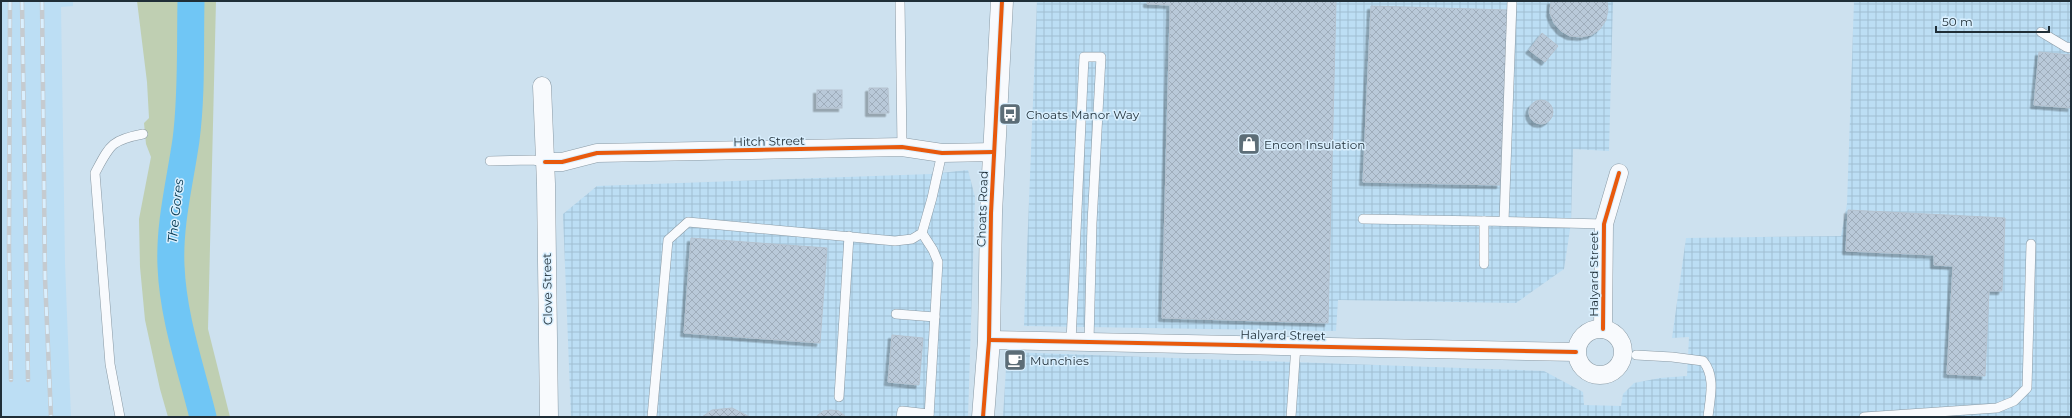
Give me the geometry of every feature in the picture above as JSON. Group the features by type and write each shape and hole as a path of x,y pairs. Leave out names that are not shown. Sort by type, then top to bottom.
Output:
{"street":[{"name":"Choats Road","path":"983,417 989,340 994,152 1002,1"},
{"name":"Clove Street","path":"542,86 545,162 549,417"},
{"name":"Hitch Street","path":"545,162 562,162 597,153 902,147 942,153 994,152"},
{"name":"Halyard Street","path":"1603,329 1604,224 1619,173"},
{"name":"Halyard Street","path":"989,340 1296,345 1576,352 1582,337 1588,332 1603,329 1616,335 1629,355"},
{"path":"1576,352 1577,359 1585,370 1598,375 1612,372 1629,355"}],"lane":[{"path":"900,1 902,147"},
{"path":"1504,221 1512,1"},
{"path":"2041,32 2066,47 2071,48"},
{"path":"1071,342 1084,57 1101,57 1092,223 1089,342"},
{"path":"120,417 108,348 95,173 107,151 114,142 143,134"},
{"path":"652,417 668,240 679,228 688,222 895,241 912,239 922,233 932,198 942,153"},
{"path":"490,161 533,160 545,162"},
{"path":"1363,219 1604,224"},
{"path":"1484,221 1484,264"},
{"path":"901,417 902,411 929,415 938,262 933,250 922,233"},
{"path":"839,397 849,236"},
{"path":"1864,417 1997,408 2014,400 2027,388 2031,244"},
{"path":"896,314 935,317"},
{"path":"1291,417 1296,345"},
{"path":"1629,355 1672,357 1704,361 1709,368 1711,378 1708,417"}],"shaded area":[{"path":"1,1 73,1 73,6 61,7 65,263 71,417 1,417"},
{"path":"1037,1 1613,1 1609,151 1573,149 1571,223 1564,269 1516,303 1338,300 1336,331 1024,326"},
{"path":"1854,1 2071,1 2071,417 1003,417 1007,352 1544,371 1583,392 1584,405 1621,406 1623,394 1634,383 1660,378 1687,376 1689,337 1672,338 1686,238 1841,236 1847,204"},
{"path":"968,170 975,197 968,417 571,417 563,214 597,186 931,174"}],"green space":[{"path":"137,1 216,1 208,329 230,417 168,417 160,389 145,320 140,267 139,219 151,157 146,144 144,123 149,118 147,82"}],"building":[{"name":"Encon Insulation","path":"1147,1 1336,1 1328,323 1162,318 1170,5 1147,4"},
{"path":"1551,1 1607,1 1608,9 1606,20 1600,29 1591,35 1581,37 1570,36 1561,31 1554,23 1550,13"},
{"path":"1371,6 1508,10 1500,185 1363,182"},
{"path":"1542,33 1558,46 1545,62 1529,50"},
{"path":"2039,52 2071,55 2071,108 2034,105"},
{"path":"869,88 888,88 889,113 869,113"},
{"path":"817,90 842,90 842,108 817,108"},
{"path":"1541,100 1549,104 1553,112 1549,120 1541,124 1533,120 1529,112 1533,104"},
{"path":"1848,210 2005,218 2002,291 1989,291 1985,376 1947,374 1953,266 1934,265 1934,255 1846,251"},
{"path":"691,238 827,248 820,343 684,333"},
{"path":"892,335 923,338 919,385 888,382"},
{"path":"732,408 750,417 702,417 712,410"},
{"path":"823,411 839,411 846,417 816,417"}],"waterway":[{"name":"The Gores","path":"191,1 188,123 173,219 171,266 175,305 183,343 203,417"}],"railway":[{"path":"10,1 9,247 11,380"},
{"path":"22,1 28,380"},
{"path":"42,1 45,278 51,417"}],"cycle path":[{"path":"983,417 989,340 991,213 1002,1"},
{"path":"545,162 562,162 597,153 902,147 942,153 994,152"},
{"path":"1603,329 1604,224 1619,173"},
{"path":"989,340 1576,352"}],"place":[{"name":"Choats Manor Way","path":"1010,114"},
{"name":"Encon Insulation","path":"1249,144"},
{"name":"Munchies","path":"1015,360"}]}
